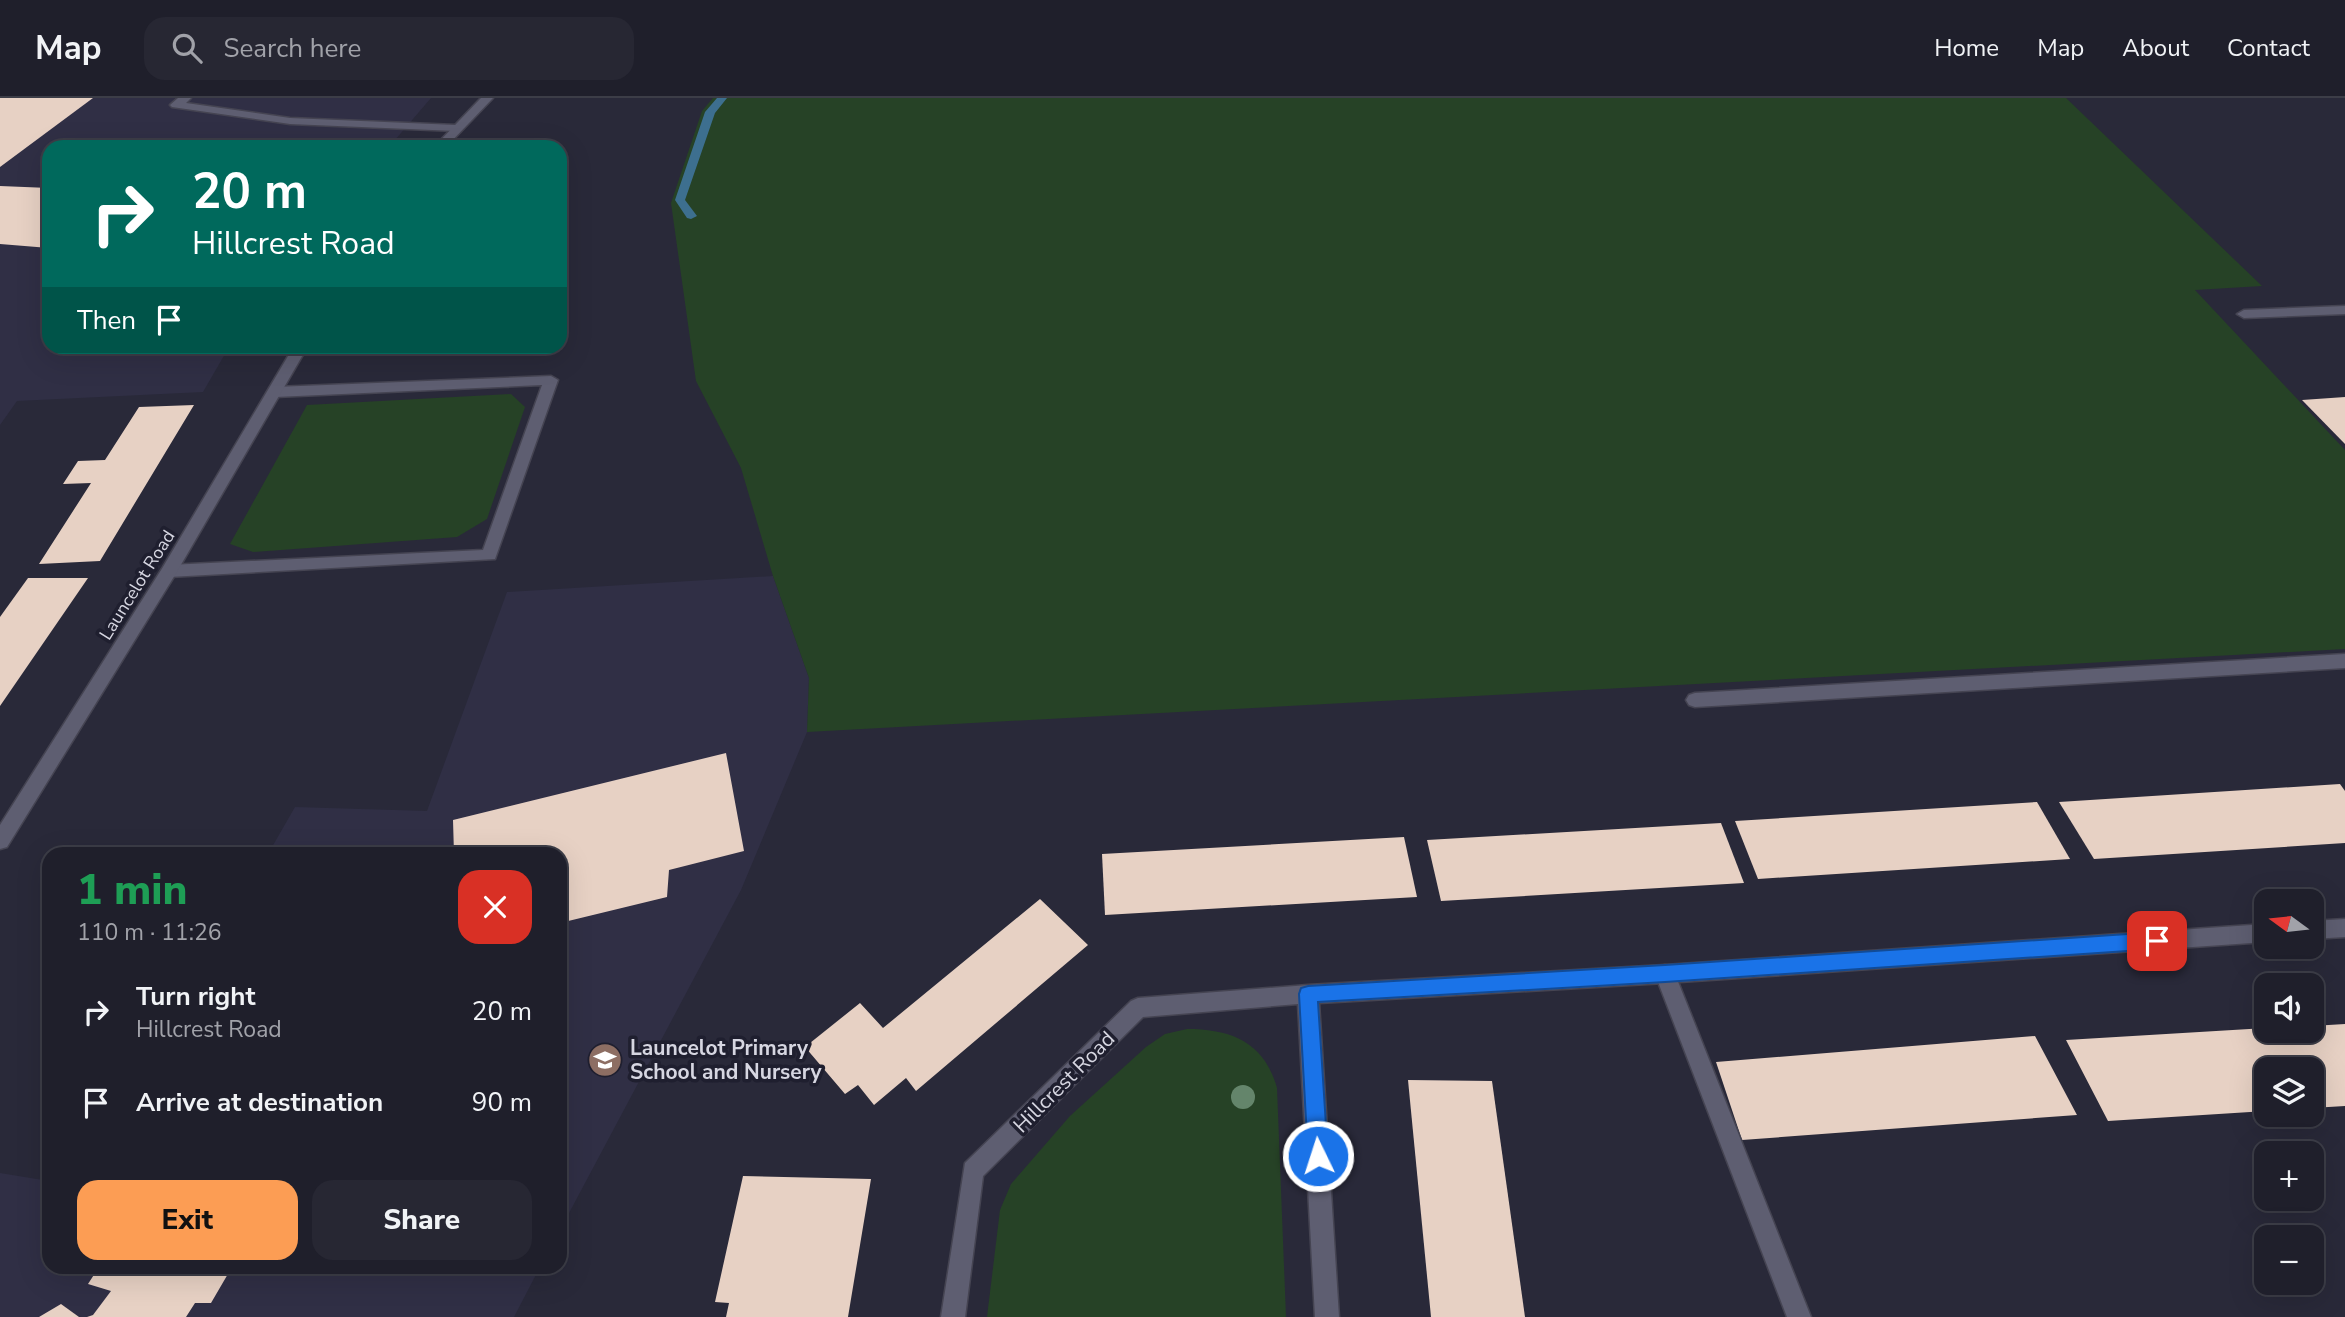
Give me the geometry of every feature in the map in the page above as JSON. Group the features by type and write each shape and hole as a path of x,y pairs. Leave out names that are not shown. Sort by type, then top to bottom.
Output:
{"street":[{"path":"185,98 176,105 290,121 456,128"},
{"path":"208,108 221,98"},
{"path":"446,140 487,98"},
{"path":"2245,314 2343,312"},
{"name":"Launcelot Road","path":"0,841 169,571 296,354"},
{"path":"169,571 488,555 551,380 275,392"},
{"path":"1695,700 2345,661"},
{"path":"2324,929 2345,928"},
{"name":"Hillcrest Road","path":"953,1317 973,1171 1139,1008 1308,994 1665,974 2254,934"},
{"path":"1665,974 1799,1317"},
{"path":"1308,994 1327,1317"}],"shaded area":[{"path":"0,98 431,98 395,140 42,140 42,354 225,354 203,392 17,401 0,425"},
{"name":"Launcelot Primary School and Nursery","path":"773,576 809,678 807,732 741,890 567,1217 567,847 272,847 295,807 427,811 507,592"},
{"path":"0,1173 42,1180 42,1274 536,1274 514,1317 0,1317"}],"green space":[{"path":"713,98 2066,98 2262,286 2195,290 2345,450 2345,649 807,732 809,678 773,576 741,468 696,381 671,203 702,111"},
{"path":"511,394 525,407 487,519 457,537 253,552 230,544 307,405"},
{"path":"1187,1029 1218,1032 1244,1041 1264,1059 1277,1088 1286,1317 987,1317 1000,1210 1011,1184 1070,1116 1146,1047 1165,1034"}],"building":[{"path":"0,98 93,98 0,167"},
{"path":"0,186 42,188 42,247 0,244"},
{"path":"2345,397 2345,444 2302,400"},
{"path":"194,405 100,561 39,564 91,483 63,484 78,461 105,460 139,407"},
{"path":"28,578 88,578 0,706 0,617"},
{"path":"726,753 744,851 669,870 667,897 567,921 567,847 454,847 453,820"},
{"path":"2340,784 2345,791 2345,843 2094,859 2059,802"},
{"path":"2037,802 2070,859 1758,879 1735,821"},
{"path":"1721,823 1744,883 1441,901 1427,840"},
{"path":"1404,837 1417,897 1105,915 1102,854"},
{"path":"1040,899 1088,945 916,1091 906,1078 874,1105 858,1085 845,1094 805,1047 860,1003 883,1028"},
{"path":"2345,1024 2345,1106 2324,1107 2324,1057 2254,1057 2254,1112 2108,1121 2066,1040 2254,1029 2254,1043 2324,1043 2324,1025"},
{"path":"2035,1036 2077,1115 1742,1140 1716,1062"},
{"path":"1408,1080 1492,1081 1525,1317 1431,1317"},
{"path":"743,1176 871,1179 848,1317 726,1317 729,1303 715,1302"},
{"path":"94,1274 228,1274 211,1303 195,1303 186,1317 87,1317 93,1315 111,1291 88,1284"},
{"path":"61,1304 79,1317 39,1317"}],"waterway":[{"path":"691,216 680,200 710,112 722,98"}],"place":[{"name":"Launcelot Primary School and Nursery","path":"605,1060"}],"route":[{"path":"1318,1156 1308,994 1665,974 2157,941"}]}
